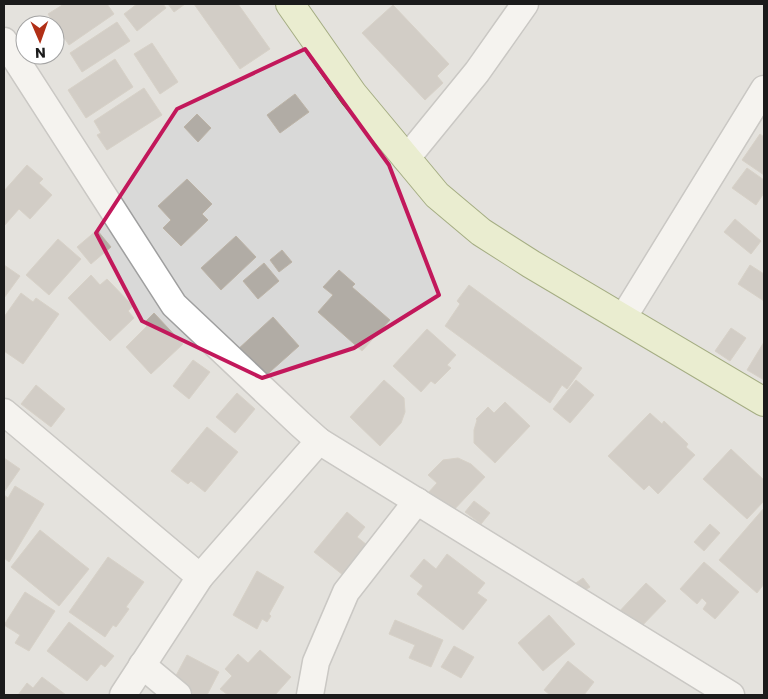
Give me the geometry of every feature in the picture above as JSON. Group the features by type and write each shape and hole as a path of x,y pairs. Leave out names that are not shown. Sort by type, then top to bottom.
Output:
{"street":[{"path":"290,4 353,94 406,159 437,195 481,232 531,264 764,402"},
{"path":"406,159 477,72 525,4"},
{"path":"4,41 174,305 320,441 731,695"},
{"path":"623,318 764,89"},
{"path":"4,412 200,577"},
{"path":"123,695 200,577 320,441"},
{"path":"310,695 316,662 346,592 418,501"},
{"path":"142,666 178,695"}],"highlighted area":[{"path":"305,49 389,165 439,295 354,348 262,378 142,321 96,233 177,109"}],"shaded area":[{"path":"4,4 764,4 764,695 4,695"}],"building":[{"path":"64,4 107,4 114,14 69,45 65,39 65,15 48,14"},
{"path":"137,4 163,4 166,8 137,31 124,14"},
{"path":"168,4 185,4 174,12"},
{"path":"194,4 238,4 270,49 240,69"},
{"path":"393,5 449,64 437,76 443,83 425,100 362,33"},
{"path":"117,22 130,41 82,72 70,53"},
{"path":"152,43 178,82 160,94 134,54"},
{"path":"115,59 133,87 86,118 68,90"},
{"path":"144,88 162,115 107,150 97,135 101,133 94,121"},
{"path":"295,94 309,112 280,133 267,115"},
{"path":"197,114 211,128 198,142 184,127"},
{"path":"760,134 764,137 764,175 742,160"},
{"path":"27,165 43,179 39,183 52,195 30,219 19,209 4,226 4,191"},
{"path":"747,168 764,180 764,193 756,205 732,188"},
{"path":"187,179 212,204 202,214 208,220 181,246 163,228 171,220 158,206"},
{"path":"735,219 761,241 751,254 724,232"},
{"path":"97,230 111,247 91,264 77,247"},
{"path":"236,236 256,257 221,290 201,268"},
{"path":"58,239 81,259 49,295 26,275"},
{"path":"282,250 292,262 279,272 270,260"},
{"path":"264,263 279,281 258,299 243,281"},
{"path":"4,265 20,276 4,298"},
{"path":"750,265 764,274 764,301 738,284"},
{"path":"339,270 355,284 352,287 390,320 362,351 318,312 333,295 323,287"},
{"path":"91,275 100,285 107,279 133,306 128,311 134,318 110,341 68,298"},
{"path":"469,285 582,368 567,389 562,385 550,403 445,326 460,304 457,301"},
{"path":"21,293 33,302 36,298 59,314 23,364 4,351 4,317"},
{"path":"154,313 183,344 151,374 126,347 147,326 144,323"},
{"path":"273,317 299,346 262,379 236,351"},
{"path":"731,328 746,338 730,361 715,351"},
{"path":"427,329 456,355 447,365 451,368 435,384 431,381 421,392 393,366"},
{"path":"764,342 764,380 747,370"},
{"path":"193,360 210,372 189,399 173,386"},
{"path":"384,380 404,398 405,412 401,423 380,446 350,417"},
{"path":"576,380 594,395 570,423 553,409"},
{"path":"36,385 65,409 51,427 21,404"},
{"path":"237,393 255,409 235,433 216,417"},
{"path":"505,402 530,426 495,463 474,443 474,430 476,419 488,407 494,413"},
{"path":"650,413 662,424 664,421 688,444 686,447 695,455 658,494 649,485 644,490 608,456"},
{"path":"207,427 238,452 205,492 191,481 188,484 171,471"},
{"path":"731,449 764,480 764,501 747,519 703,479"},
{"path":"4,458 20,469 4,492"},
{"path":"458,458 471,464 485,477 450,514 428,493 437,483 428,475 443,460"},
{"path":"15,486 44,504 9,562 4,558 4,495 8,498"},
{"path":"474,501 490,513 481,524 465,512"},
{"path":"764,508 764,584 757,593 719,560"},
{"path":"347,512 365,527 357,537 367,545 343,575 314,552"},
{"path":"710,524 720,533 704,551 694,542"},
{"path":"40,530 89,569 59,606 11,567"},
{"path":"447,554 485,583 477,593 487,600 463,630 417,594 423,586 410,576 424,559 436,569"},
{"path":"108,557 144,582 126,607 129,609 116,627 113,625 105,637 69,612"},
{"path":"704,562 739,592 715,619 703,609 707,603 702,598 697,604 680,589"},
{"path":"257,571 284,587 269,614 271,616 267,622 262,619 257,629 233,615"},
{"path":"583,578 590,587 579,594 573,585"},
{"path":"646,583 666,601 635,633 616,615"},
{"path":"25,592 55,611 29,651 15,643 20,635 4,625"},
{"path":"549,615 575,644 543,671 518,643"},
{"path":"395,620 443,640 431,667 409,658 415,645 389,634"},
{"path":"69,622 114,656 105,667 101,664 87,681 47,651"},
{"path":"454,646 474,657 461,678 441,667"},
{"path":"260,650 291,677 275,695 228,695 220,689 232,676 225,669 238,654 248,663"},
{"path":"187,655 219,672 207,695 195,695 172,683"},
{"path":"568,661 594,682 584,695 550,695 544,690"},
{"path":"42,677 66,695 18,695 27,683 33,688"}]}
